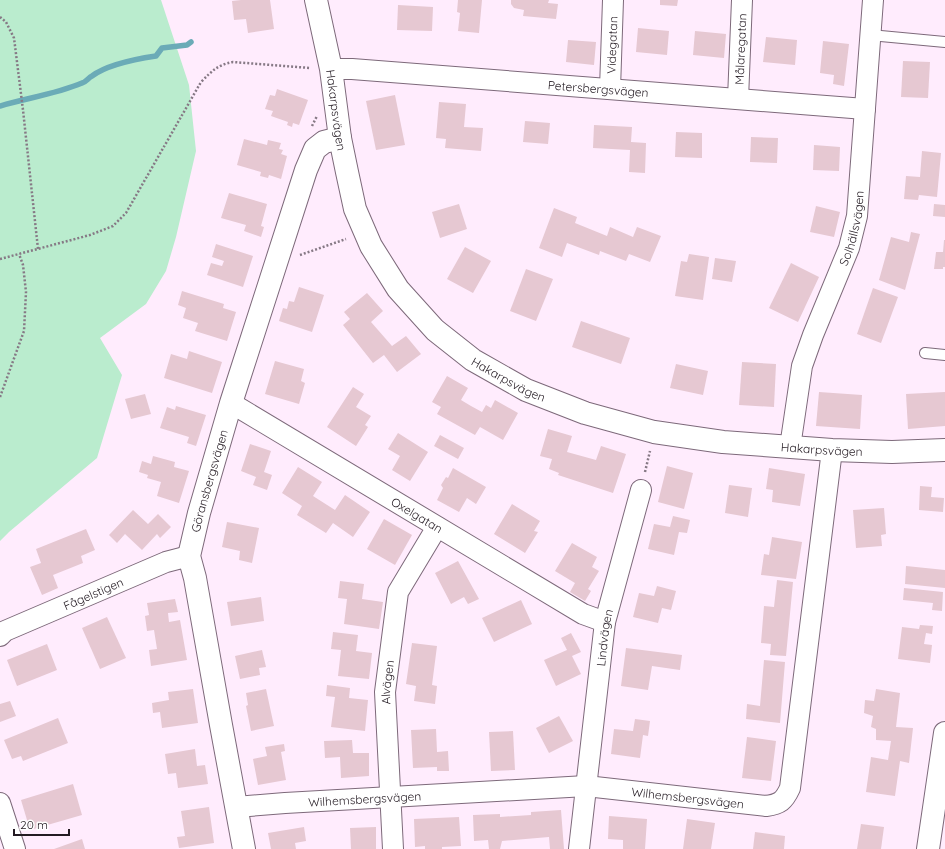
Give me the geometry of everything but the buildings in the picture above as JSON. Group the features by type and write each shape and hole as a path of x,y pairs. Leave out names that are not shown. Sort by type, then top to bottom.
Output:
{"street":[{"name":"Hakarpsvägen","path":"316,0 331,68 340,138 355,209 371,246 398,288 435,330 473,360 526,390 585,413 654,432 723,442 832,450 892,452 945,450"},
{"name":"Videgatan","path":"610,89 613,0"},
{"name":"Målaregatan","path":"738,99 742,0"},
{"name":"Solhällsvägen","path":"790,447 802,366 813,335 849,248 857,216 873,0"},
{"name":"Petersbergsvägen","path":"331,68 865,109"},
{"name":"Göransbergsvägen","path":"244,849 195,578 189,556 199,513 231,403 306,170 316,149 324,142 340,138"},
{"name":"Oxelgatan","path":"231,403 583,614 605,622"},
{"name":"Wilhemsbergsvägen","path":"236,807 586,786 766,806 777,804 785,798 790,788 832,450"},
{"name":"Lindvägen","path":"579,849 605,622 641,490"},
{"name":"Alvägen","path":"393,849 385,692 398,592 437,527"},
{"name":"Fågelstigen","path":"0,636 5,631 166,562 189,556"},
{"path":"928,849 945,733"},
{"path":"0,803 15,849"}],"lane":[{"path":"870,35 945,42"},
{"path":"925,353 945,355"}],"path":[{"path":"0,17 6,22 14,38 38,249"},
{"path":"0,259 90,235 113,226 126,213 201,82 221,64 233,62 331,68"},
{"path":"297,256 347,238"},
{"path":"0,397 24,331 26,292 23,265 19,254"},
{"path":"641,490 654,432"}],"green space":[{"path":"0,0 161,0 189,85 196,151 176,237 166,271 146,304 100,338 122,375 97,458 0,541"}],"waterway":[{"path":"0,106 72,87 106,68 131,60 156,56 162,48 187,45 191,42"}]}
